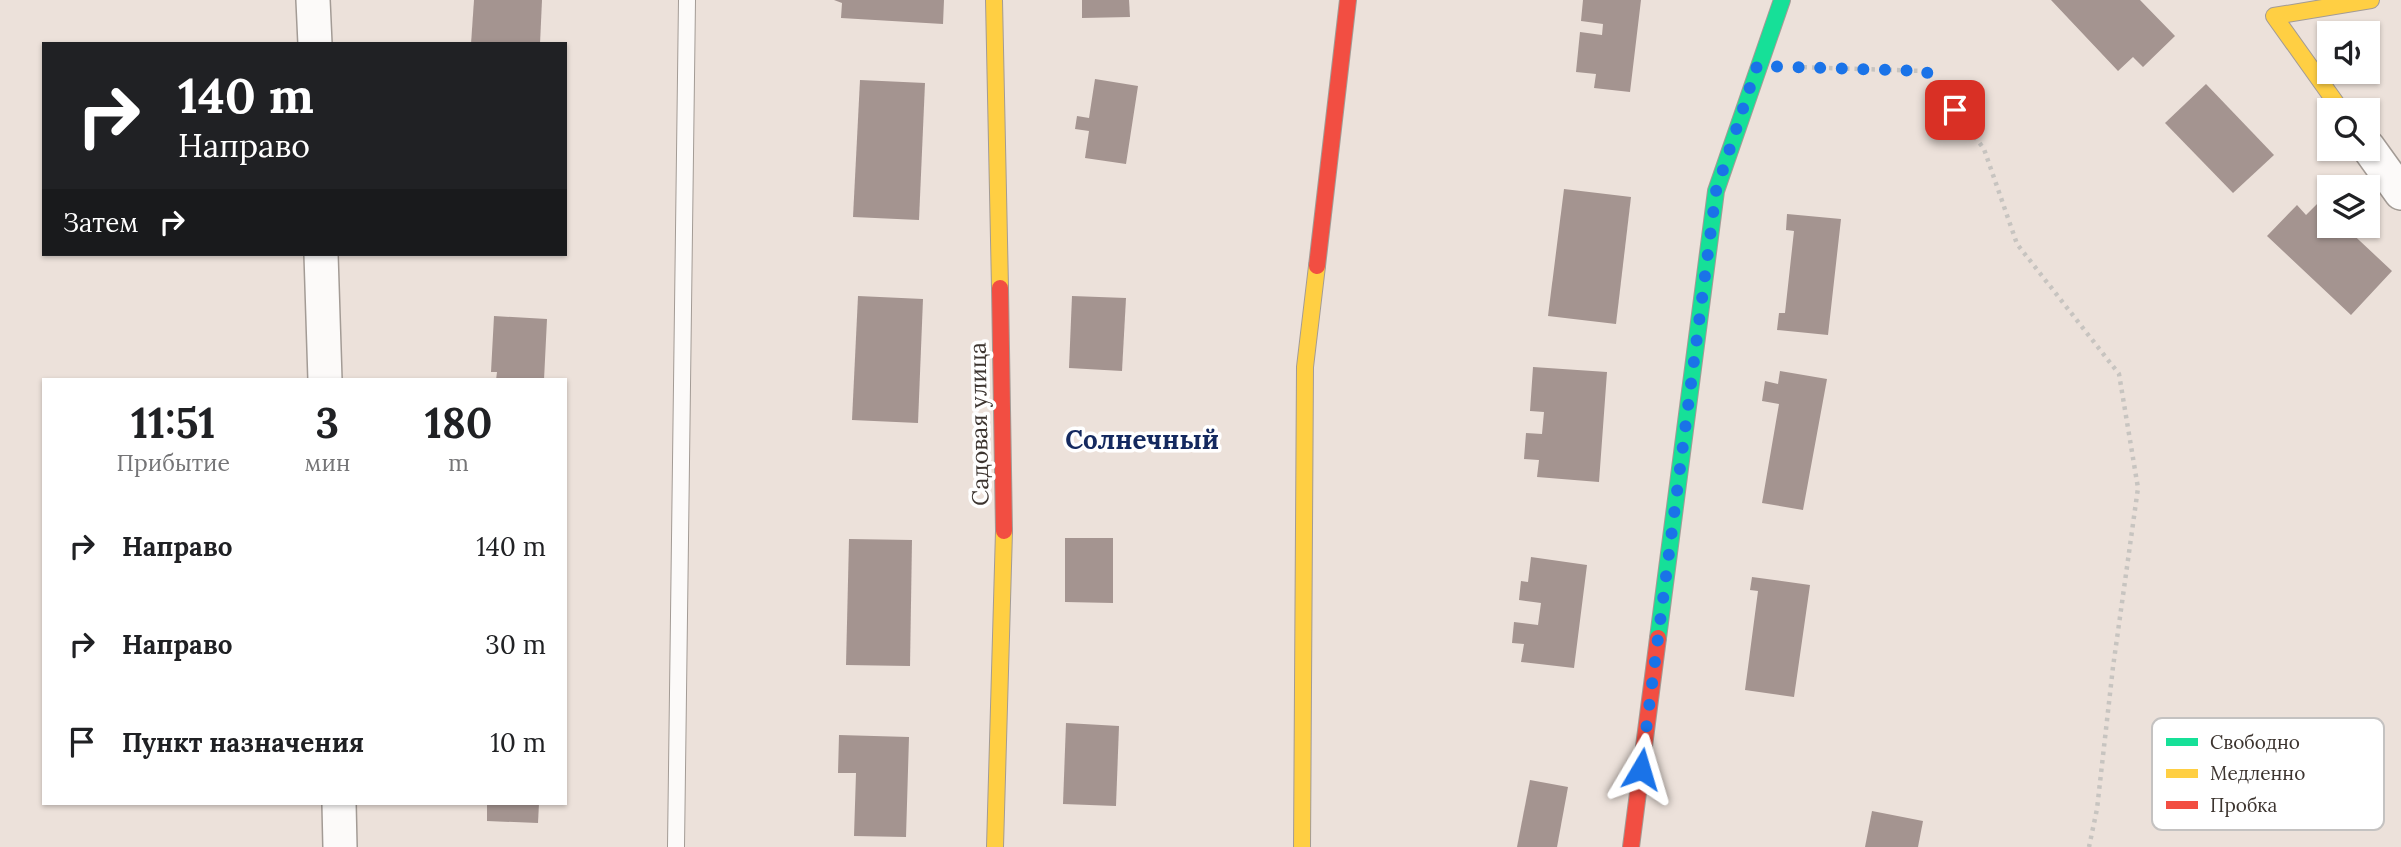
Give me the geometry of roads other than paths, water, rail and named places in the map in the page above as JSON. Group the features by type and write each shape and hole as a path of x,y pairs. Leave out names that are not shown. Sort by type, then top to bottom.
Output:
{"street":[{"path":"313,0 315,42"},
{"name":"Садовая улица","path":"994,0 1004,521 995,847"},
{"path":"1302,847 1305,367 1348,0"},
{"path":"1631,847 1716,191 1782,0"},
{"path":"2332,98 2274,16 2371,0"},
{"path":"2378,161 2401,193"},
{"path":"321,256 326,378"},
{"path":"339,805 341,847"}],"lane":[{"path":"676,847 688,0"}],"district":[{"name":"Солнечный","path":"1142,440"}]}
